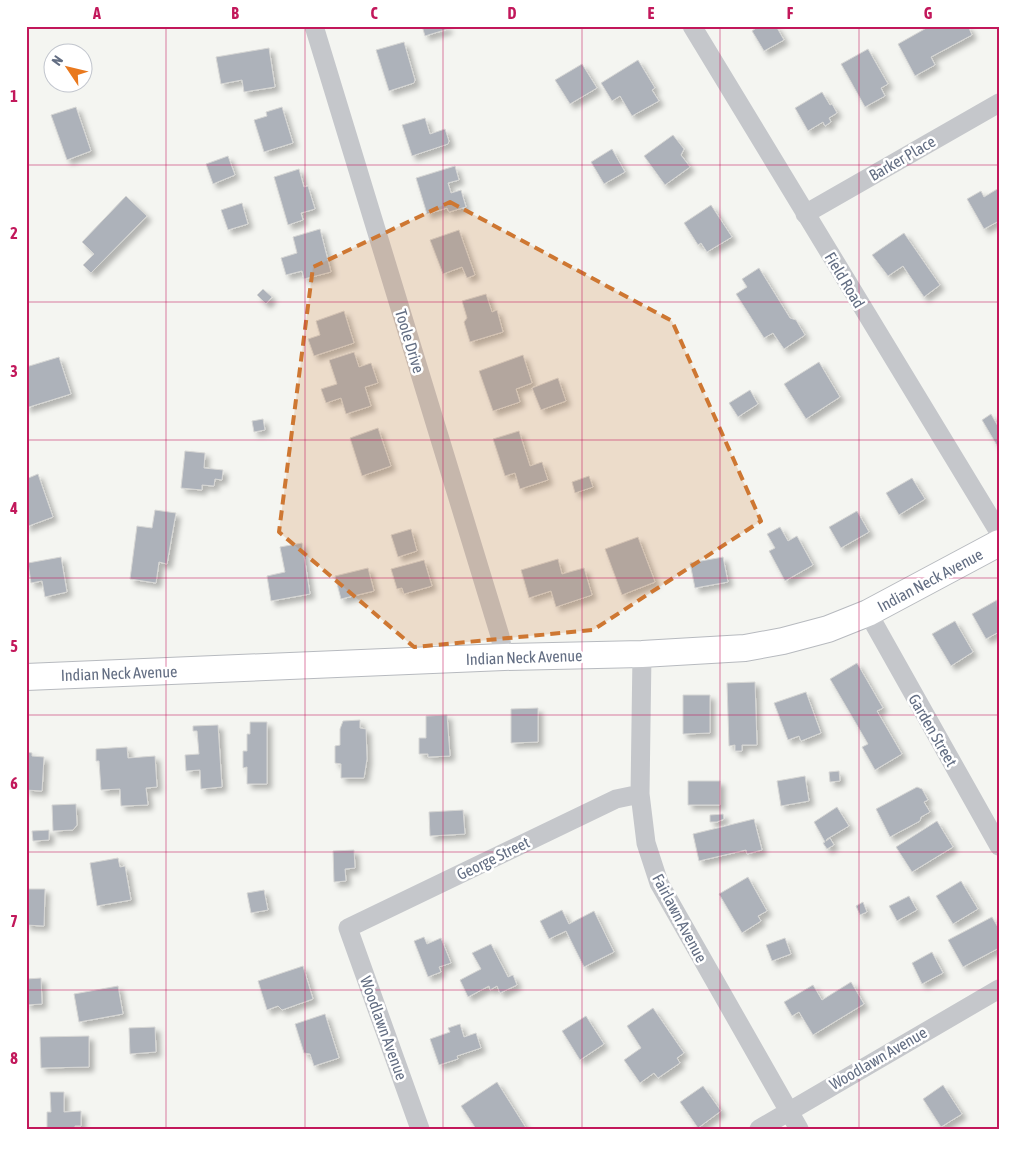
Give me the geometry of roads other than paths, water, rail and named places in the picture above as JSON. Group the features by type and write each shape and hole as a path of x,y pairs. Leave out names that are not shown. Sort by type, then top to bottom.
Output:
{"street":[{"name":"Toole Drive","path":"314,26 500,636 504,657"},
{"name":"Field Road","path":"692,26 999,532"},
{"name":"Barker Place","path":"805,214 999,103"},
{"name":"Indian Neck Avenue","path":"26,677 504,657 642,654 745,648 784,641 828,629 868,614 999,543"},
{"name":"Garden Street","path":"868,614 999,846"},
{"name":"Fairlawn Avenue","path":"642,654 640,794 646,843 659,883 799,1129"},
{"name":"George Street","path":"348,928 616,799 640,794"},
{"name":"Woodlawn Avenue","path":"348,928 420,1129"},
{"name":"Woodlawn Avenue","path":"758,1129 999,989"}]}
